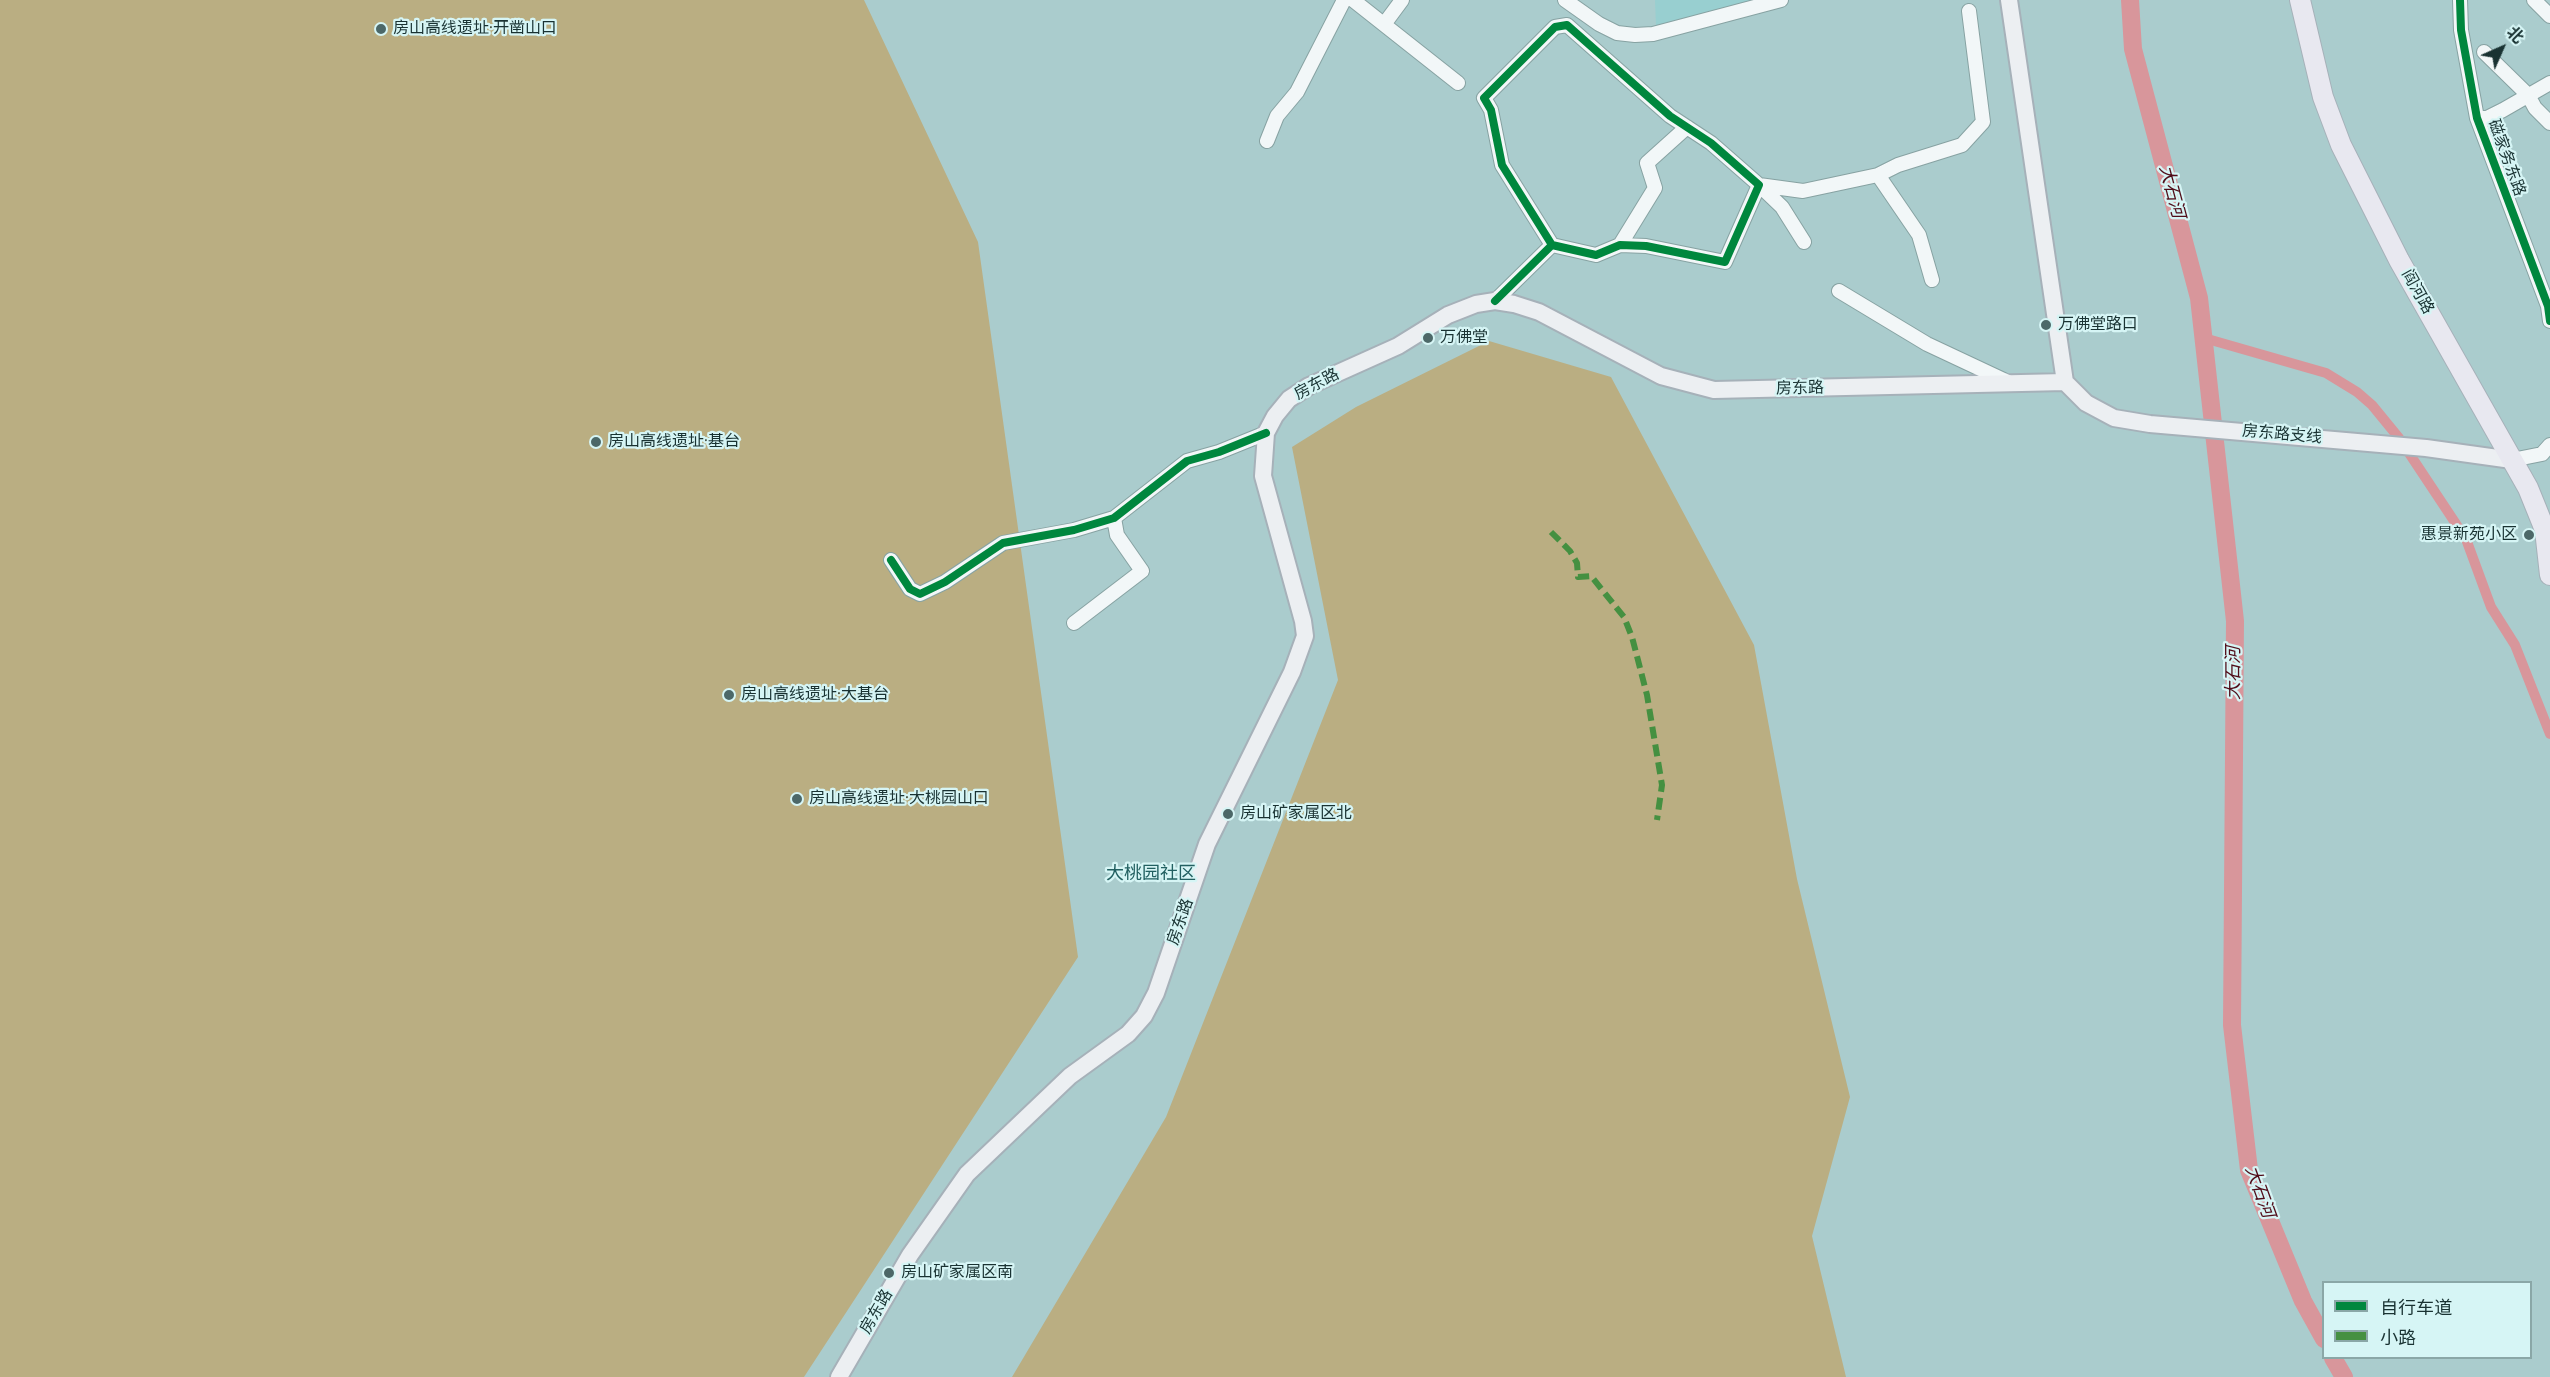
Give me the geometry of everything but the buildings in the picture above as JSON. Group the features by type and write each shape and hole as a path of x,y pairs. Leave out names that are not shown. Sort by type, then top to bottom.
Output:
{"highway":[{"name":"阎河路","path":"2300,0 2324,97 2341,145 2399,260 2528,488 2545,530 2550,575"}],"main road":[{"path":"2008,0 2065,382"},
{"name":"房东路","path":"839,1377 933,1218 967,1174 1070,1076 1128,1034 1144,1016 1156,993 1207,844 1292,672 1305,636 1304,621 1263,476 1266,434 1275,416 1289,399 1309,386 1398,346 1448,315 1476,304 1495,301 1539,312 1661,376 1714,390 2065,382"},
{"name":"房东路支线","path":"2065,382 2086,403 2102,414 2114,418 2150,424 2426,448 2512,460"}],"street":[{"path":"1267,141 1277,116 1298,92 1344,0"},
{"path":"1353,0 1385,23 1458,83"},
{"path":"1385,23 1402,0"},
{"path":"1564,0 1599,24 1617,33 1635,35 1653,34 1781,0"},
{"name":"磁家务东路","path":"2460,0 2461,30 2477,118 2548,306 2550,321"},
{"path":"2535,0 2550,16"},
{"path":"1759,185 1803,191 1878,175 1898,165 1962,145 1983,122 1969,10"},
{"path":"1759,185 1725,262 1646,246 1620,245 1596,255 1552,245 1502,165 1491,110 1484,98 1554,27 1567,26 1670,116 1712,143 1759,185 1782,207 1804,243"},
{"path":"2484,52 2528,95 2535,108 2550,123"},
{"path":"2477,118 2487,118 2520,102 2550,83"},
{"path":"1620,245 1655,189 1647,163 1687,127"},
{"path":"1878,175 1919,235 1932,280"},
{"path":"1495,301 1552,245"},
{"path":"1839,291 1927,344 2010,383"},
{"path":"891,560 910,589 920,594 945,582 1003,543 1074,530 1114,518 1187,461 1219,452 1266,434"},
{"path":"2512,460 2542,454 2550,445"},
{"path":"1074,623 1142,572 1117,535 1114,518"}],"shaded area":[{"path":"0,0 864,0 978,242 1078,957 804,1377 0,1377"},
{"path":"1655,0 1758,0 1656,26"},
{"path":"1489,341 1611,377 1754,645 1797,879 1850,1097 1812,1236 1846,1377 1012,1377 1166,1117 1338,680 1292,447 1356,407"}],"waterway":[{"name":"大石河","path":"2130,0 2133,49 2199,298 2235,621 2232,1025 2249,1170 2303,1301 2322,1335"},
{"path":"2204,338 2326,373 2357,392 2372,405 2399,438 2466,539 2491,607 2515,645 2550,734"},
{"name":"大石河","path":"2334,1359 2344,1377"}],"marked path":[{"path":"1551,532 1570,551 1577,563 1578,577 1591,576 1624,617 1632,637 1647,695 1662,785 1657,820"}],"cycle path":[{"path":"2460,0 2461,30 2477,118 2548,306 2550,321"},
{"path":"1495,301 1552,245 1596,255 1620,245 1646,246 1725,262 1759,185 1711,143 1670,116 1567,25 1555,27 1484,98 1491,110 1502,165 1552,245"},
{"path":"891,560 910,589 920,594 945,582 1003,543 1074,530 1114,518 1187,461 1219,452 1266,433"}],"place":[{"name":"房山高线遗址·开凿山口","path":"381,29"},
{"name":"万佛堂路口","path":"2046,325"},
{"name":"万佛堂","path":"1428,338"},
{"name":"房山高线遗址·基台","path":"596,442"},
{"name":"惠景新苑小区","path":"2529,535"},
{"name":"房山高线遗址·大基台","path":"729,695"},
{"name":"房山高线遗址·大桃园山口","path":"797,799"},
{"name":"房山矿家属区北","path":"1228,814"},
{"name":"房山矿家属区南","path":"889,1273"}],"district":[{"name":"大桃园社区","path":"1151,874"}]}
